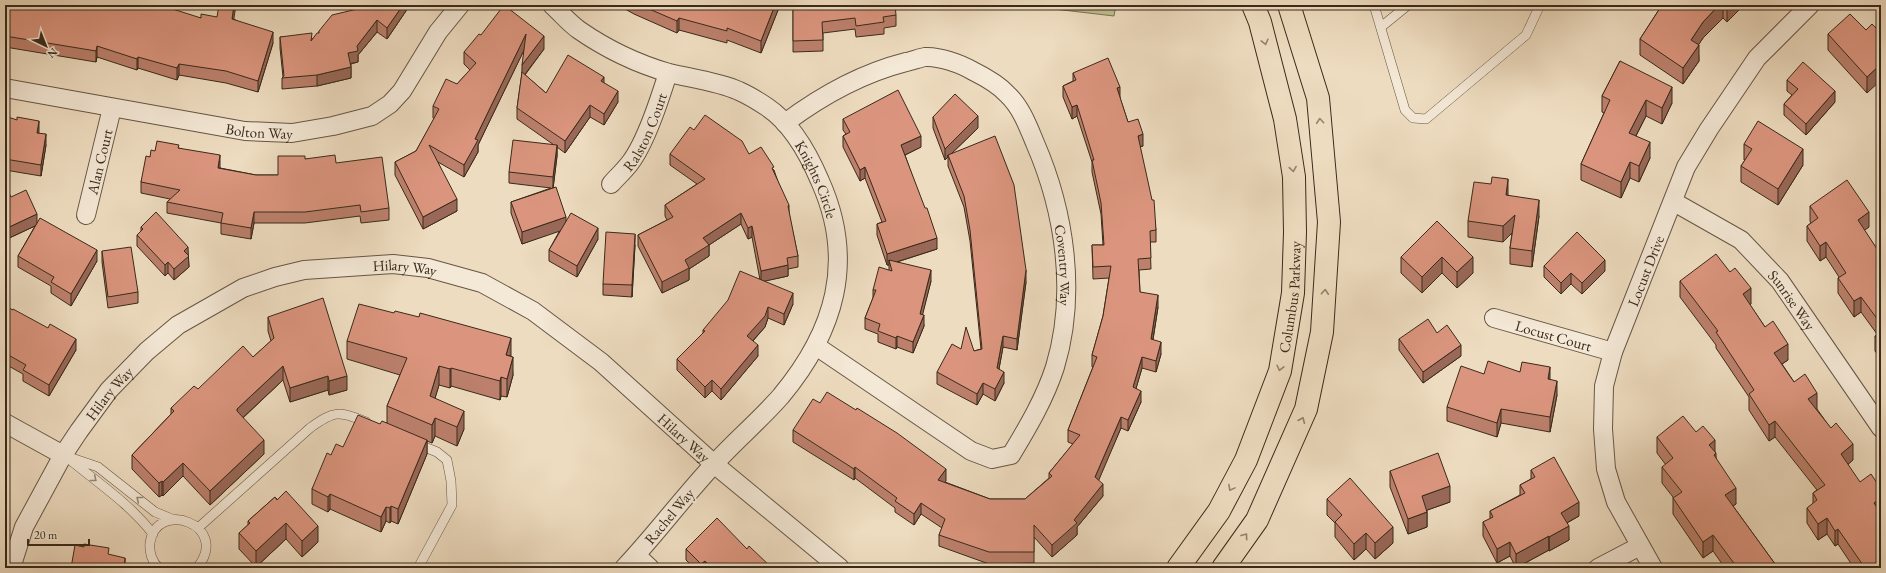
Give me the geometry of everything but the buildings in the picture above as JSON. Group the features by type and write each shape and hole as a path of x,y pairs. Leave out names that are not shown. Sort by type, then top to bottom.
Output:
{"main road":[{"name":"Columbus Parkway","path":"1178,568 1219,511 1246,460 1280,371 1293,293 1295,232 1294,177 1285,119 1260,22 1253,5"},
{"path":"1223,568 1257,520 1306,409 1322,332 1329,222 1318,98 1289,5"}],"street":[{"name":"Bolton Way","path":"5,88 245,131 284,132 333,126 372,116 390,104 402,91 438,32 460,5"},
{"name":"Knights Circle","path":"552,5 577,29 633,60 668,73 737,90 768,108 785,123 812,163 825,191 836,224 838,251 836,285 830,313 816,346 805,365 780,397 714,464"},
{"name":"Locust Drive","path":"1653,568 1616,502 1606,469 1603,429 1604,386 1613,352 1674,202 1686,167 1756,58 1810,5"},
{"name":"Coventry Way","path":"785,123 820,99 884,68 925,57 959,63 989,79 1008,94 1024,118 1053,189 1062,234 1066,279 1063,324 1055,367 1038,409 1011,455 992,459 971,451 816,346"},
{"name":"Ralston Court","path":"611,184 630,163 659,100 668,73"},
{"name":"Alan Court","path":"86,215 112,108"},
{"name":"Sunrise Way","path":"1674,202 1741,240 1780,281 1881,428"},
{"name":"Hilary Way","path":"11,568 24,527 63,455 79,430 109,390 147,351 178,325 243,288 275,277 304,270 393,264 428,268 482,283 533,311 601,362 714,464 840,568"},
{"name":"Locust Court","path":"1494,318 1613,352"},
{"path":"5,423 63,455"},
{"name":"Rachel Way","path":"630,562 714,464"},
{"path":"1598,568 1640,546"},
{"path":"630,562 650,568"}],"lane":[{"path":"1374,5 1405,110 1413,118 1426,119 1526,35 1540,5"},
{"path":"1381,27 1408,5"},
{"path":"198,528 310,428 326,417 344,413 373,425"},
{"path":"408,440 437,452 447,460 451,481 452,505 418,568"},
{"path":"63,455 98,467 155,512 172,519 189,521 198,528 206,542 206,552 203,561 197,568"},
{"path":"63,455 124,503 142,520 153,534"},
{"path":"159,568 151,558 149,550 153,534 158,527 172,519"}],"green space":[{"path":"1020,5 1116,5 1114,16"}]}
